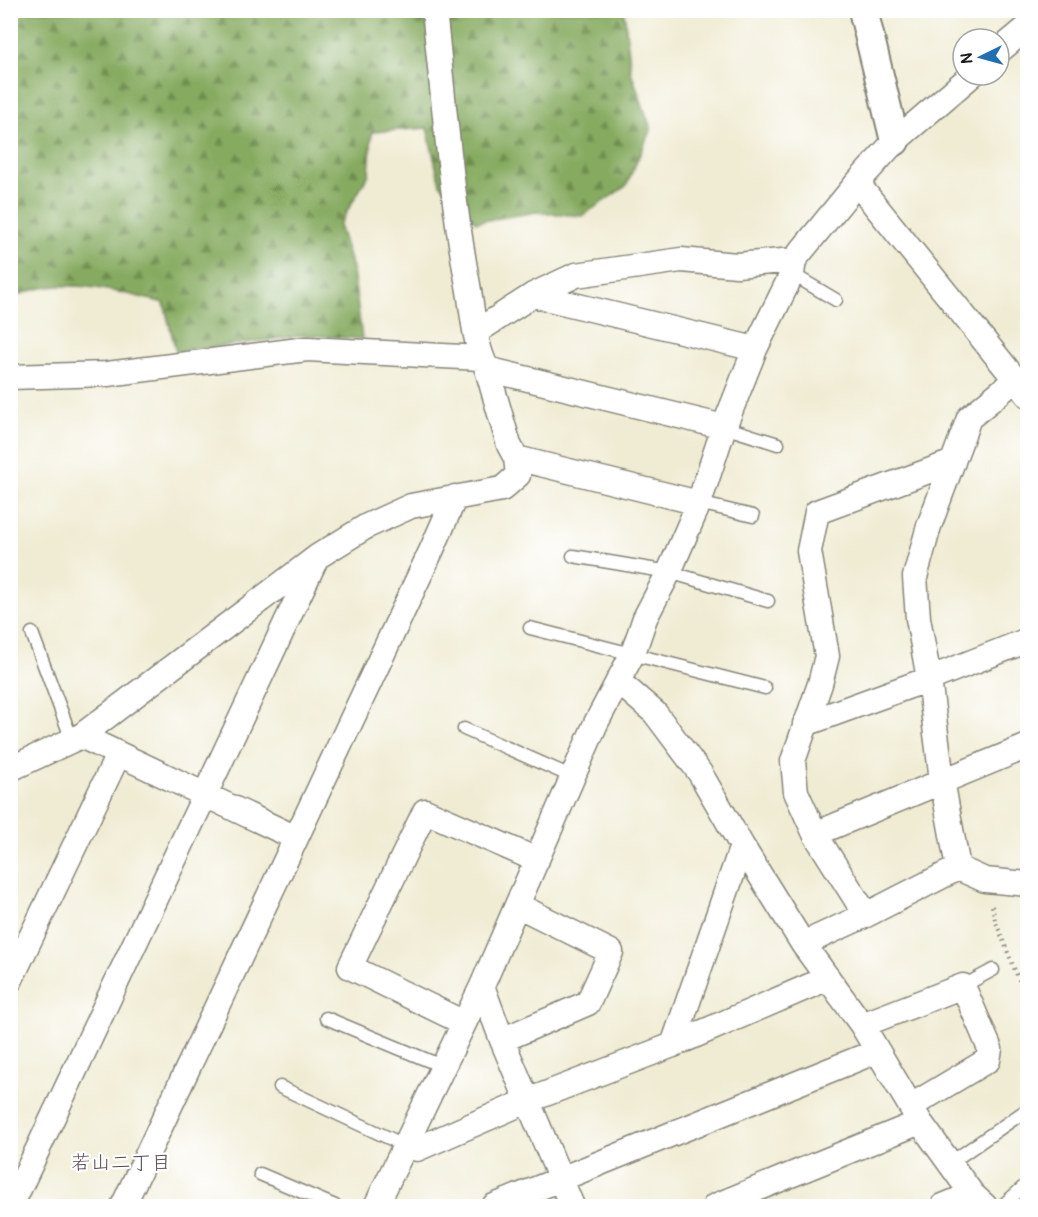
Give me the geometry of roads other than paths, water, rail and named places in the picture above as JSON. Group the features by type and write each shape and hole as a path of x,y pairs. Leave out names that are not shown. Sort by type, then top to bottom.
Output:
{"street":[{"path":"10,769 76,738 317,557 366,526 411,506 502,489 518,475 516,458 509,445 476,332 457,223 434,10"},
{"path":"863,10 895,141"},
{"path":"1011,41 1028,27"},
{"path":"376,1206 482,986 596,723 633,653 645,618 669,572 699,503 724,427 755,349 793,267 857,183 895,141 958,87"},
{"path":"857,183 1022,387 969,418 929,526 915,577 918,618 942,780 958,868"},
{"path":"476,332 533,295 576,275 681,260 793,267"},
{"path":"533,295 755,349"},
{"path":"10,377 107,374 308,350 484,364 724,427"},
{"path":"516,458 699,503"},
{"path":"866,915 815,834 796,792 793,761 820,684 827,656 809,551 817,512 953,462"},
{"path":"123,1206 432,549 454,497"},
{"path":"11,1206 317,557"},
{"path":"805,724 929,680 1028,640"},
{"path":"618,681 655,713 700,773 742,846 804,944 862,1025 916,1114 979,1200 943,1206"},
{"path":"76,738 118,755 296,838"},
{"path":"815,834 1028,746"},
{"path":"10,981 118,755"},
{"path":"464,1023 350,967 425,811 537,860"},
{"path":"674,1046 742,846"},
{"path":"804,944 958,868 986,879 1027,885"},
{"path":"502,1040 588,1003 611,952 517,905"},
{"path":"406,1146 417,1149 527,1101 674,1046 828,978"},
{"path":"482,986 502,1040 572,1206"},
{"path":"715,1206 916,1114 988,1060 990,1049 963,986 862,1025"},
{"path":"494,1206 877,1051"}],"lane":[{"path":"793,267 836,300"},
{"path":"724,427 778,444"},
{"path":"699,503 753,516"},
{"path":"573,556 669,572 768,601"},
{"path":"530,628 765,688"},
{"path":"32,633 76,738"},
{"path":"464,729 573,777"},
{"path":"963,986 993,970"},
{"path":"326,1018 444,1067"},
{"path":"280,1087 406,1146"},
{"path":"950,1163 1028,1109"},
{"path":"260,1174 335,1206"},
{"path":"1002,1206 1028,1183"}],"district":[{"name":"若山二丁目","path":"121,1162"}]}
